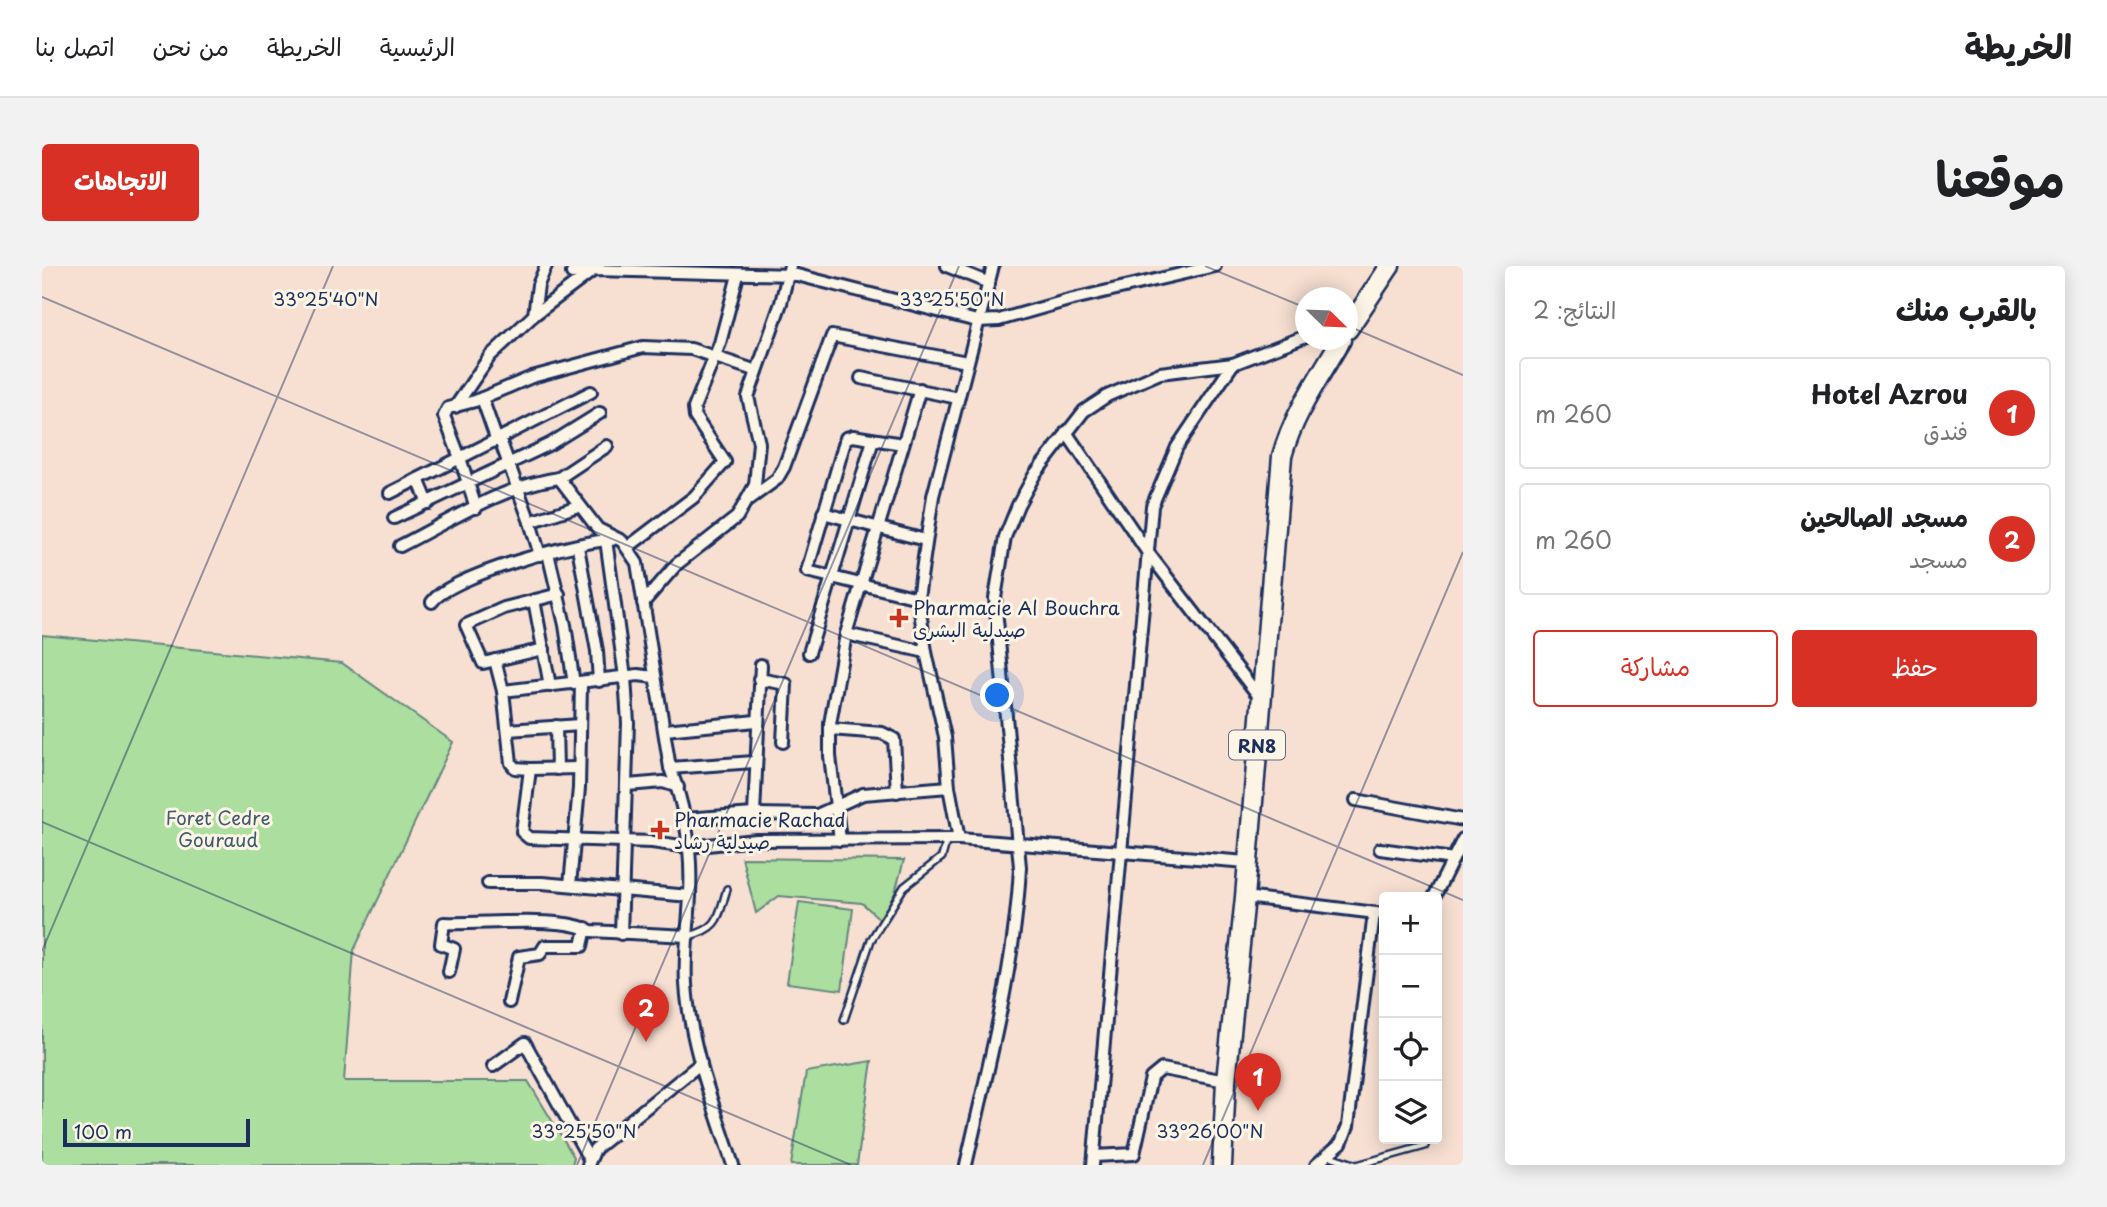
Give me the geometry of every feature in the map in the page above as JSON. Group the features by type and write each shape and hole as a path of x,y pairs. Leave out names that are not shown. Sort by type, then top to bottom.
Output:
{"main road":[{"path":"1358,312 1390,266"},
{"name":"RN8","path":"1222,1165 1226,1081 1245,897 1282,456 1289,430 1335,350"}],"street":[{"path":"534,315 538,285 546,266"},
{"path":"947,266 989,284"},
{"path":"953,839 945,737 926,652 918,598 925,540 977,321 993,266"},
{"path":"572,273 596,268 738,275 789,271 977,321 999,320 1069,300 1215,266"},
{"path":"455,407 489,356 534,315 596,268"},
{"path":"643,603 677,564 726,528 747,501 755,485 759,463 757,430 747,401 789,271"},
{"path":"432,601 458,583 487,570 606,540 625,544 694,497 725,462 695,417 694,408 714,356 738,275"},
{"path":"747,501 777,479 784,467 832,336 967,362"},
{"path":"966,1165 1010,955 1019,888 995,597 998,570 1018,505 1035,474 1084,411 1134,383 1160,373 1233,364 1295,340"},
{"path":"476,508 443,416 448,408 482,398 531,377 625,349 659,345 714,356 757,371"},
{"path":"1226,1081 1162,1069 1151,1078 1134,1154 1094,1161 1152,506 1183,437 1233,364"},
{"path":"861,378 958,398"},
{"path":"840,840 830,729 846,634 919,389"},
{"path":"390,493 591,392"},
{"path":"482,398 559,594 577,683 579,768 569,886"},
{"path":"394,518 550,444 600,413"},
{"path":"1066,432 1146,550 1261,699"},
{"path":"903,444 853,436 844,441 807,571 918,598"},
{"path":"809,653 873,440"},
{"path":"400,546 516,489 534,482 559,478 607,446"},
{"path":"559,478 578,506 598,528 625,544 637,563 670,768 678,787 688,847 688,1007 701,1063 733,1165"},
{"path":"418,479 428,503"},
{"path":"530,522 578,506"},
{"path":"823,513 925,540"},
{"path":"606,540 625,677 627,785 621,933"},
{"path":"578,547 597,651 599,681"},
{"path":"544,649 483,663 466,625 504,608 559,594"},
{"path":"534,600 550,686"},
{"path":"846,634 926,652"},
{"path":"495,660 503,691 513,766 530,769 579,768"},
{"path":"754,814 754,762 761,665"},
{"path":"503,691 625,677 654,677"},
{"path":"759,680 784,683 787,687 783,742"},
{"path":"665,730 756,721"},
{"path":"508,730 580,725"},
{"path":"556,726 557,769"},
{"path":"830,729 882,733 894,740 897,792"},
{"path":"670,768 754,762"},
{"path":"530,769 522,835 574,841 688,847 756,840 953,839 1247,862"},
{"path":"627,785 663,782 678,787"},
{"path":"684,819 754,814 817,815 863,794 949,787"},
{"path":"1356,800 1463,820"},
{"path":"1436,892 1463,839"},
{"path":"1380,849 1453,859"},
{"path":"488,883 624,889 690,896"},
{"path":"1245,897 1379,913 1348,1126 1341,1143 1316,1165"},
{"path":"449,972 454,949 441,944 444,923 551,924 621,933 688,936"},
{"path":"509,1002 519,957 540,954 545,946 582,946 586,928"},
{"path":"495,1070 524,1043 588,1161"},
{"path":"588,1161 594,1149 701,1063"}],"lane":[{"path":"844,1020 871,940 904,887 942,857 953,839"},
{"path":"688,936 706,932 716,923 727,889"},
{"path":"1329,1156 1357,1165 1425,1146"}],"green space":[{"name":"Foret Cedre Gouraud","path":"42,635 342,663 453,742 354,950 344,1081 528,1081 574,1157 572,1165 42,1165"},
{"path":"742,858 904,860 886,925 862,903 779,896 756,913"},
{"path":"799,902 853,909 842,990 787,983"},
{"path":"872,1061 857,1165 791,1165 806,1072"}],"place":[{"name":"Pharmacie Al Bouchra صيدلية البشرى","path":"899,618"},
{"name":"Pharmacie Rachad صيدلية رشاد","path":"660,830"},
{"name":"مسجد الصالحين","path":"646,1042"},
{"name":"Hotel Azrou","path":"1258,1111"}]}
